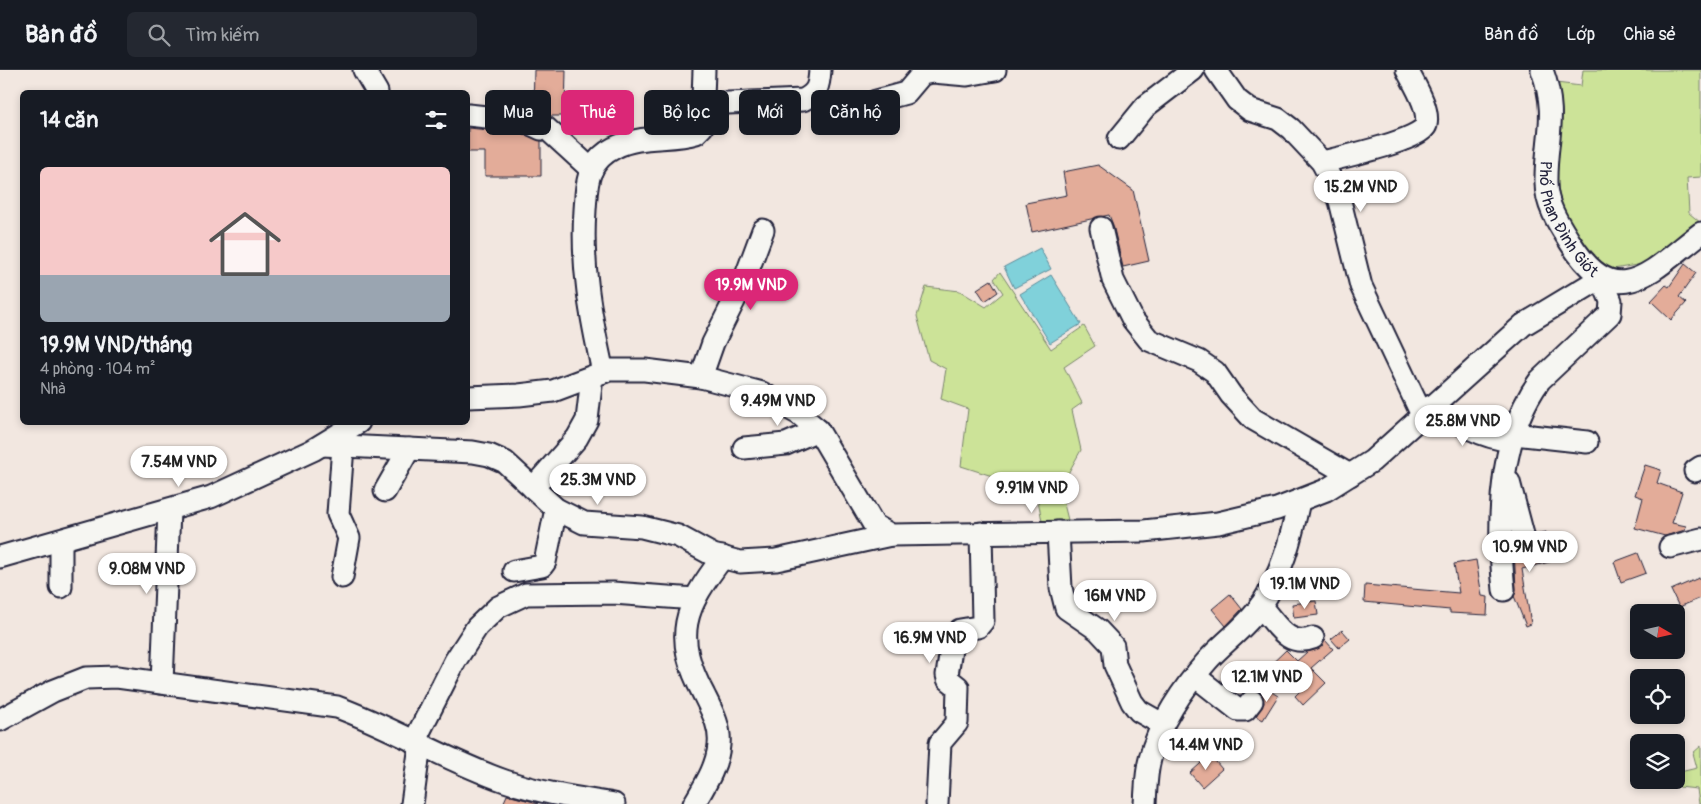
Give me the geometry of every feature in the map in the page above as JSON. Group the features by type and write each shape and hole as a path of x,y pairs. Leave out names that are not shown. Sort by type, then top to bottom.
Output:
{"street":[{"path":"364,70 376,90"},
{"path":"704,70 704,90"},
{"path":"729,103 803,100 813,96 818,89 820,70"},
{"path":"900,95 906,93 922,74 933,72 967,75 995,70"},
{"path":"1119,138 1146,106 1192,70"},
{"path":"1216,70 1237,100 1250,110 1278,119 1291,129 1322,162 1340,201 1361,286 1426,411 1486,437 1587,442"},
{"path":"1322,162 1422,132 1426,127 1427,118 1408,70"},
{"name":"Phố Phan Đình Giót","path":"1542,70 1547,84 1552,112 1546,184 1552,212 1579,257 1601,278 1622,282 1643,278 1701,233"},
{"path":"470,116 524,121 541,129 546,128 570,153 592,170"},
{"path":"533,488 577,438 587,420 597,374 583,263 587,188 592,170 597,162 615,148 652,138 674,135"},
{"path":"1101,228 1113,280 1133,320 1149,340 1199,361 1215,372 1230,395 1254,418 1350,475"},
{"path":"701,377 713,343 744,281 763,230"},
{"path":"322,445 489,455 504,462 556,509 584,523 642,526 678,536 713,555 740,562 776,560 892,535 1144,531 1218,523 1277,509 1299,501 1326,490 1372,461 1523,325 1601,278 1611,301 1610,314 1540,380 1532,391 1513,437 1506,472 1500,526 1504,590"},
{"path":"470,397 519,395 553,391 609,370 645,370 701,377 762,393 800,414 818,430 874,525 892,535"},
{"path":"0,558 212,497 322,445 354,425"},
{"path":"744,448 786,444 818,430"},
{"path":"342,577 349,538 338,514 343,446"},
{"path":"385,491 409,449"},
{"path":"1506,472 1526,546"},
{"path":"1145,804 1150,759 1162,724 1208,661 1241,630 1260,606 1283,566 1290,544 1299,501"},
{"path":"514,571 542,566 545,562 556,509"},
{"path":"162,683 169,510"},
{"path":"1058,532 1061,588 1066,608 1098,630 1113,646 1115,665 1132,702 1139,711 1162,724"},
{"path":"937,804 940,743 955,726 958,715 958,688 948,680 947,676 952,643 960,630 978,627 983,622 981,533"},
{"path":"1670,547 1701,539"},
{"path":"60,587 61,541"},
{"path":"694,804 714,769 720,744 716,719 692,672 684,645 689,611 701,586 723,558"},
{"path":"412,804 417,741 455,660 477,627 498,607 526,594 613,593 695,600"},
{"path":"1260,606 1290,639 1299,642 1313,638"},
{"path":"0,720 53,691 86,678 117,677 162,683 337,707 368,718 504,780 544,792 614,804"},
{"path":"1196,677 1238,710 1244,710 1252,701"}],"green space":[{"path":"1583,70 1701,70 1701,177 1687,178 1689,213 1701,223 1649,263 1607,270 1588,254 1559,206 1555,181 1562,113 1556,83 1581,86"},
{"path":"1000,272 1051,349 1084,326 1095,346 1064,367 1082,403 1072,410 1081,450 1060,488 1068,520 1042,521 1036,490 961,466 968,409 941,399 946,369 929,360 917,316 926,287 960,291 986,307 1003,293 994,279"},
{"path":"1701,746 1701,804 1699,804 1697,789 1685,788 1685,771 1697,768 1693,753"}],"water":[{"path":"1040,248 1051,269 1014,288 1004,267"},
{"path":"1051,275 1081,324 1050,343 1020,294"}],"building":[{"path":"534,70 566,70 566,90 561,90 561,116 551,116 551,90 534,90"},
{"path":"470,128 485,130 485,135 526,135 541,141 541,176 485,176 485,152 470,152"},
{"path":"1098,165 1133,190 1149,261 1123,267 1109,215 1032,232 1026,203 1067,195 1063,172"},
{"path":"1685,264 1696,273 1679,297 1686,303 1671,320 1651,301 1666,285 1669,287"},
{"path":"991,280 998,292 985,301 977,289"},
{"path":"1645,465 1661,470 1657,483 1682,492 1672,523 1686,526 1685,530 1665,536 1635,528 1643,498 1635,495"},
{"path":"1546,532 1553,561 1522,569 1531,624 1526,626 1514,596 1516,589 1514,549 1518,555 1530,558 1538,549 1536,535"},
{"path":"1638,553 1646,573 1621,582 1614,562"},
{"path":"1476,560 1482,596 1488,597 1487,615 1450,613 1450,610 1364,602 1365,585 1459,593 1454,564"},
{"path":"1701,577 1701,598 1685,605 1678,604 1671,590"},
{"path":"1230,594 1242,609 1226,626 1212,609"},
{"path":"1316,601 1318,615 1294,618 1292,604"},
{"path":"1342,630 1350,639 1339,648 1331,639"},
{"path":"1325,640 1333,649 1311,668 1326,683 1303,705 1295,696 1304,687 1286,670 1273,682 1263,672 1286,650 1297,661 1307,652 1321,647"},
{"path":"1264,687 1278,696 1263,720 1256,716 1264,703 1261,692"},
{"path":"1210,755 1222,769 1202,787 1190,773"},
{"path":"507,795 534,802 538,804 503,804"}]}
